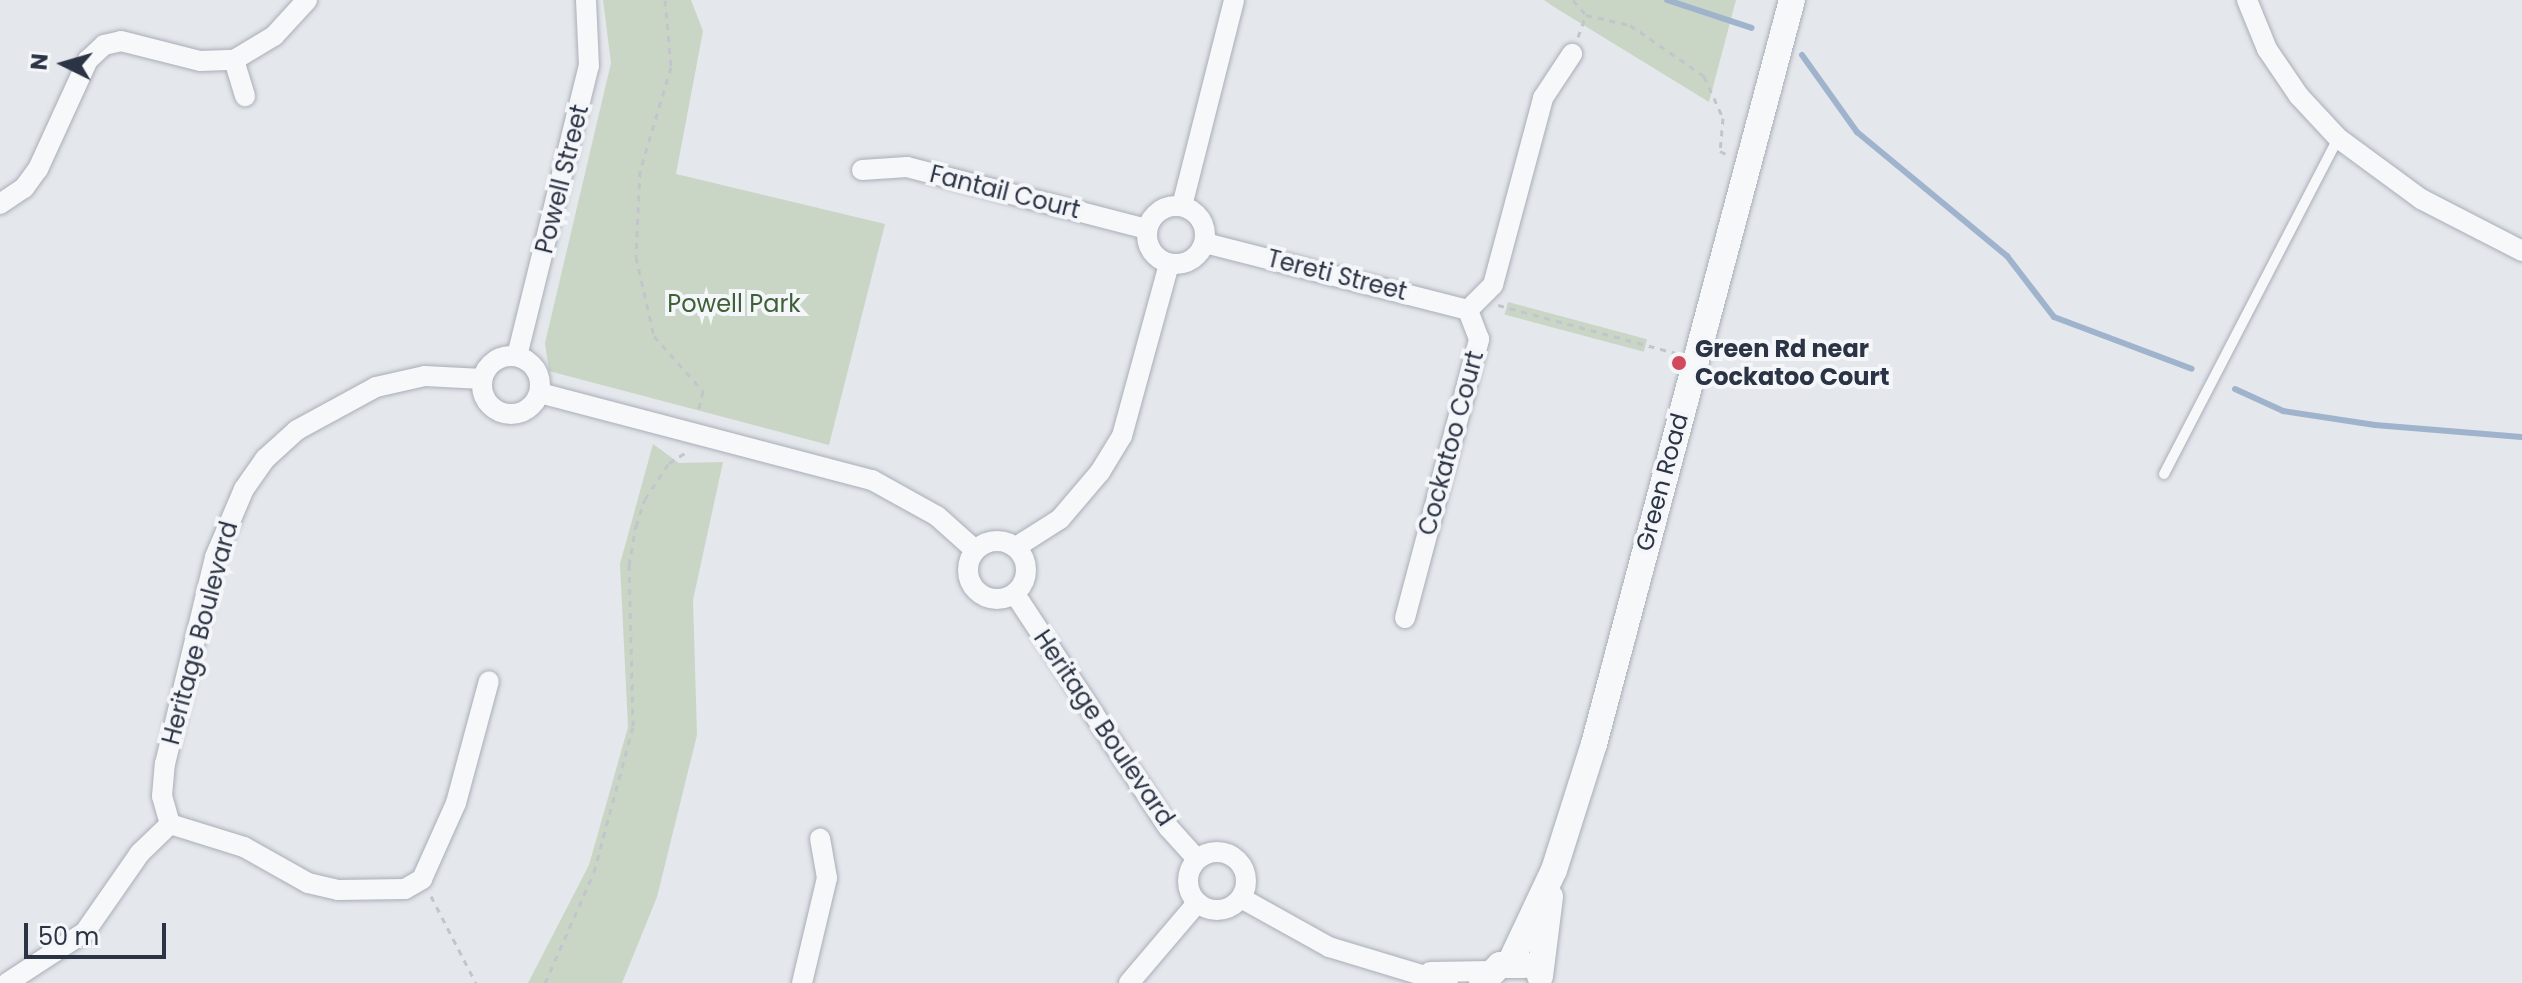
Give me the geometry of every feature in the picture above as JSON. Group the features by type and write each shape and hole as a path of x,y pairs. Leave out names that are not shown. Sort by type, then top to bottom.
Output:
{"street":[{"path":"0,204 24,188 38,169 88,60 104,45 121,41 200,61 234,60 274,36 307,0"},
{"name":"Powell Street","path":"517,356 589,66 586,0"},
{"path":"1182,206 1234,0"},
{"name":"Green Road","path":"1541,980 1554,870 1594,744 1746,163 1792,0"},
{"path":"2247,0 2267,49 2299,96 2338,138 2421,199 2522,251"},
{"path":"1468,310 1493,285 1543,98 1572,54"},
{"path":"234,60 245,96"},
{"name":"Fantail Court","path":"862,170 907,167 1147,229"},
{"path":"1182,206 1203,223 1205,243 1194,259 1169,264 1150,249 1147,229 1164,208 1182,206"},
{"name":"Tereti Street","path":"1205,243 1468,310"},
{"path":"1016,547 1026,573 1015,594 989,598 973,587 968,568 975,550 990,541 1016,547 1060,519 1100,472 1122,436 1169,264"},
{"name":"Cockatoo Court","path":"1405,618 1479,339 1468,310"},
{"path":"517,356 538,373 540,393 528,409 510,415 491,407 482,379 499,358 517,356"},
{"name":"Heritage Boulevard","path":"170,824 162,796 165,764 215,557 244,489 265,459 297,430 337,405 376,387 425,376 482,379"},
{"path":"540,393 872,480 937,516 975,550"},
{"name":"Heritage Boulevard","path":"1015,594 1168,827 1197,859"},
{"path":"7,983 85,932 140,853 170,824 244,847 308,883 338,890 405,889 422,879 465,778 489,681"},
{"path":"802,983 827,878 820,839"},
{"path":"1223,852 1239,862 1246,879 1241,898 1215,911 1197,903 1188,886 1197,859 1223,852"},
{"name":"Green Road","path":"1494,972 1554,870"},
{"path":"1241,898 1329,947 1422,972 1448,983"},
{"path":"1129,983 1197,903"},
{"path":"1422,972 1494,972 1541,980"}],"lane":[{"path":"2164,474 2338,138"}],"path":[{"path":"545,983 594,872 633,726 629,565 636,526 645,499 669,463 688,455 703,391 654,336 636,257 638,181 671,67 665,0"},
{"path":"1573,0 1586,15 1630,25 1704,76 1723,118 1720,151 1746,163"},
{"path":"1572,54 1586,15"},
{"path":"1485,294 1508,310 1695,358"},
{"path":"422,879 476,983"}],"green space":[{"name":"Powell Park","path":"603,0 691,0 703,31 676,174 885,224 829,445 549,371 545,343 611,63"},
{"path":"1544,0 1736,0 1709,102 1554,7"},
{"path":"1508,302 1647,339 1644,352 1505,315"},
{"path":"653,444 679,463 723,462 693,600 697,735 657,897 622,983 528,983 589,865 628,727 620,564"}],"waterway":[{"path":"1667,0 1752,28"},
{"path":"1802,55 1857,132 2007,256 2054,317 2192,369"},
{"path":"2235,389 2283,411 2375,425 2522,437"}],"place":[{"name":"Green Rd near Cockatoo Court","path":"1679,363"}]}
